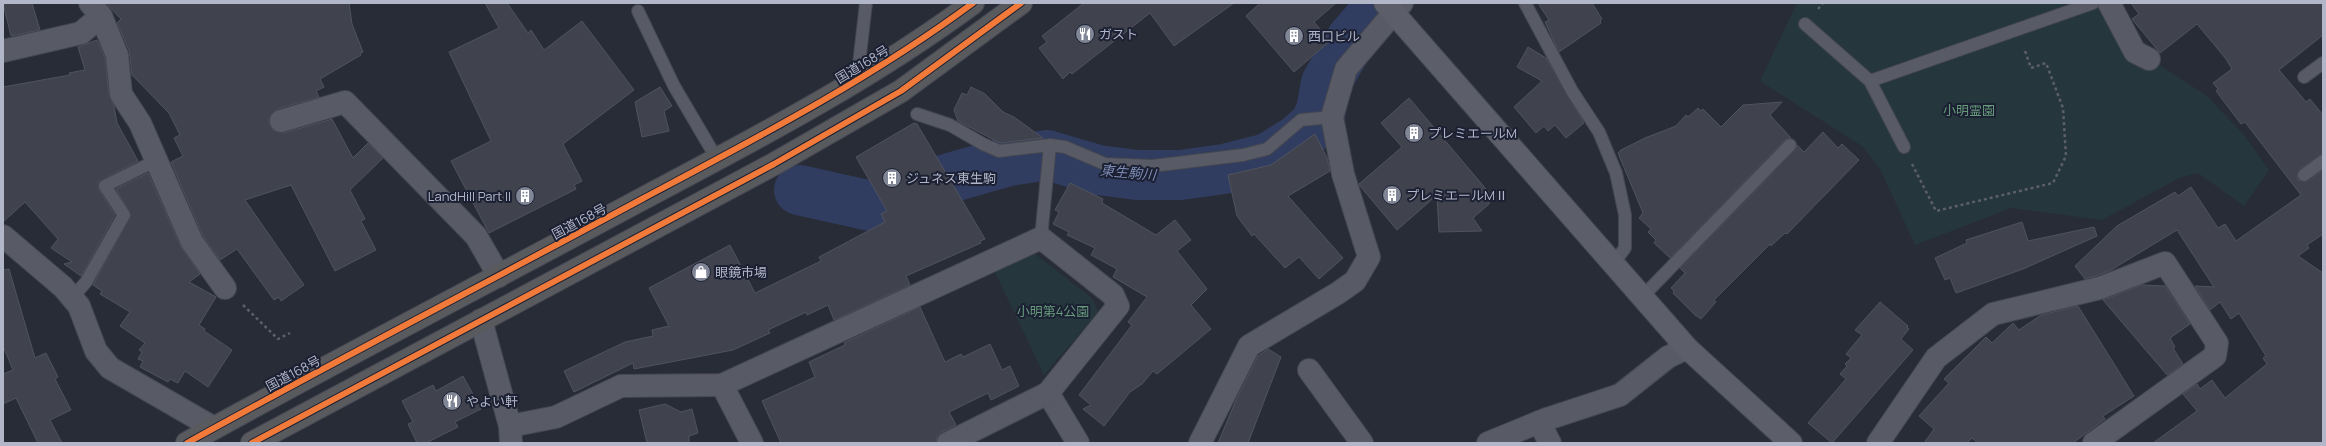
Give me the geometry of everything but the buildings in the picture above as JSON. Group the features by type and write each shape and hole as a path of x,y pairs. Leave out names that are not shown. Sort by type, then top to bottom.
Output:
{"highway":[{"name":"国道168号","path":"187,443 717,159 857,82 922,41 972,3"},
{"path":"252,443 774,164 894,95 1021,3"}],"street":[{"path":"2109,3 2135,52 2149,59"},
{"path":"1200,443 1249,346 1292,322 1355,281 1368,257 1343,174 1332,117 1346,69 1394,6 1613,264 1687,348 1791,443"},
{"path":"3,51 81,33 96,9"},
{"path":"96,9 117,55 121,94 140,123 192,242 225,288"},
{"path":"281,121 345,102 476,236 499,276"},
{"path":"3,236 63,287 79,306 96,351 110,368 214,428"},
{"path":"481,320 510,435 621,386 722,385 1040,238 1113,295 1118,306 1048,393 948,443"},
{"path":"1878,443 1936,358 1994,314 2100,288 2164,263 2216,343 2215,356 2094,443"},
{"path":"1488,443 1539,422 1620,395 1668,357 1687,348"},
{"path":"1309,370 1362,443"},
{"path":"722,385 752,443"},
{"path":"1048,393 1078,443"},
{"path":"1539,422 1550,443"}],"lane":[{"path":"857,82 866,3"},
{"path":"1525,3 1572,90 1600,132 1616,173 1625,215 1625,248 1613,264"},
{"path":"1870,81 2093,3"},
{"path":"638,10 674,86 717,159"},
{"path":"1805,24 1870,81 1904,147"},
{"path":"2304,77 2323,63"},
{"path":"917,114 950,125 983,144 999,151 1050,145 1065,147 1105,164 1152,166 1198,162 1243,155 1267,149 1301,120 1332,117"},
{"path":"1040,238 1050,145"},
{"path":"1642,297 1790,145"},
{"path":"72,298 86,282 124,214 105,186 157,160"},
{"path":"2304,175 2323,161"}],"path":[{"path":"1904,147 1936,211 2053,183 2066,156 2063,108 2046,62 2031,68 2016,29"},
{"path":"225,288 278,339 290,333"}],"green space":[{"name":"小明霊園","path":"1797,3 2099,3 2158,64 2207,96 2244,135 2269,170 2244,206 2198,173 2179,178 2102,220 2011,208 1915,245 1880,169 1862,146 1760,81"},
{"name":"小明第4公園","path":"1035,254 1092,298 1098,312 1044,375 994,270 1014,256"}],"waterway":[{"name":"東生駒川","path":"799,190 880,208 946,179 1009,161 1047,155 1098,170 1137,175 1180,175 1224,169 1268,158 1297,140 1314,125 1321,111 1326,83 1352,38 1383,3"}],"cycle path":[{"path":"187,443 300,381 769,131 893,58 973,3"},
{"path":"252,443 774,164 901,91 1021,3"}],"place":[{"name":"ガスト","path":"1085,34"},
{"name":"西口ビル","path":"1294,36"},
{"name":"プレミエールM","path":"1414,133"},
{"name":"ジュネス東生駒","path":"892,178"},
{"name":"プレミエールMⅡ","path":"1392,195"},
{"name":"LandHill Part II","path":"525,196"},
{"name":"眼鏡市場","path":"701,272"},
{"name":"やよい軒","path":"452,401"}]}
